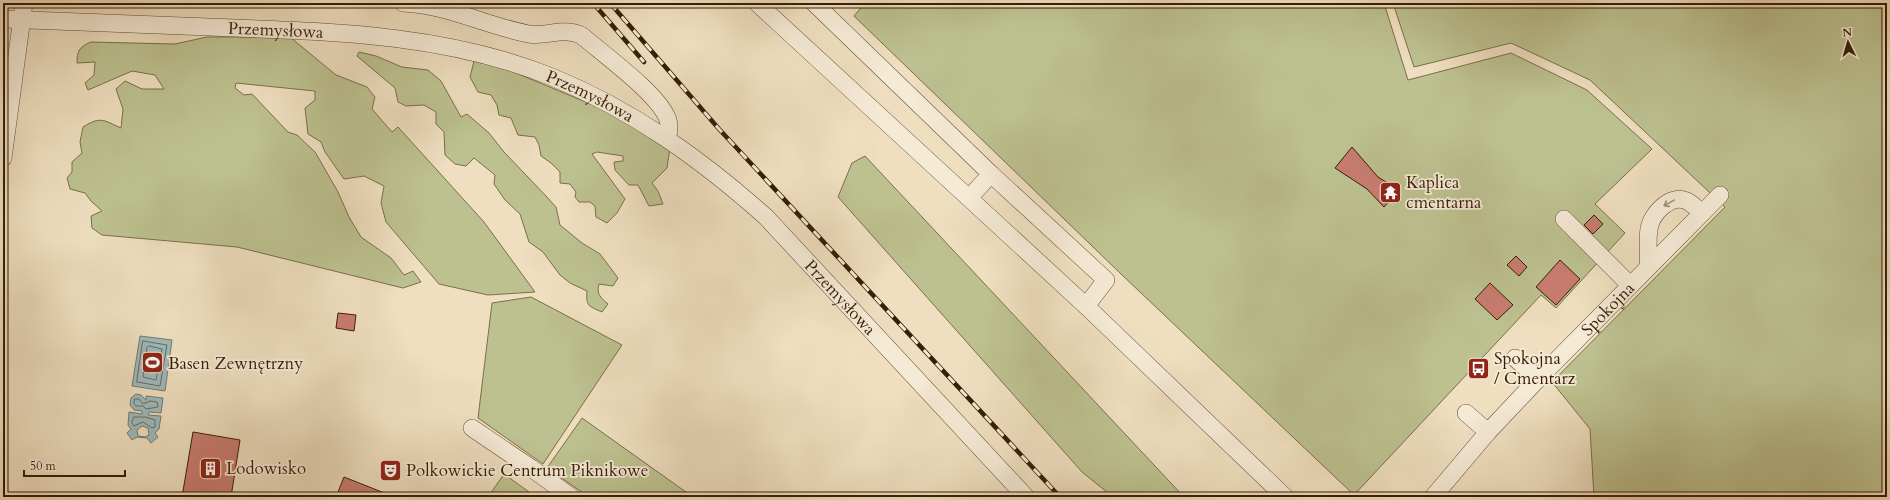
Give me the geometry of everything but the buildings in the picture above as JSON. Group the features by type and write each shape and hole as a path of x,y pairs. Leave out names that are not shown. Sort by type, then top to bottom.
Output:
{"street":[{"path":"404,3 426,4 529,34 571,31 581,35 654,97 668,119 670,128 667,138"},
{"path":"757,3 1086,306 1285,497"},
{"path":"814,3 991,174 1106,280 1086,306"},
{"path":"3,158 24,11"},
{"name":"Przemysłowa","path":"3,18 24,11 382,36 436,44 492,57 552,77 620,110 667,138 725,180 766,217 1026,497"},
{"path":"969,198 991,174"},
{"name":"Spokojna","path":"1433,497 1488,432 1538,379 1720,195"},
{"path":"1648,267 1649,230 1651,222 1664,205 1672,200 1681,199 1687,201 1702,213"},
{"path":"1564,219 1630,285"},
{"path":"1515,358 1538,379"},
{"path":"1466,413 1488,432"},
{"path":"472,428 571,497"}],"green space":[{"path":"865,3 1384,3 1408,80 1511,53 1587,90 1652,149 1595,204 1625,233 1556,308 1541,295 1354,495 1121,274 854,16"},
{"path":"1393,3 1887,3 1887,497 1594,497 1590,429 1552,382 1725,207 1590,80 1511,43 1414,67"},
{"path":"207,37 290,37 336,75 367,87 375,97 372,109 392,132 398,127 484,222 535,292 488,295 439,284 386,222 381,203 384,186 364,176 344,179 325,152 321,142 308,134 305,108 315,100 315,91 236,83 235,88 244,95 252,94 288,132 297,135 315,152 361,237 391,258 404,275 413,271 421,282 403,288 237,247 102,235 92,228 91,216 102,211 85,193 70,189 67,178 72,172 72,162 82,153 80,142 83,127 94,121 102,120 121,128 123,109 116,89 125,81 142,89 164,89 155,75 132,71 88,90 85,83 94,75 95,62 77,63 81,48 91,42 175,44"},
{"path":"359,52 376,56 402,67 428,70 441,81 461,117 467,114 489,133 504,152 556,207 560,225 582,243 600,254 618,278 613,286 599,284 598,290 601,298 608,304 602,312 589,305 587,300 587,291 570,283 560,275 543,252 529,242 520,214 505,200 494,184 495,175 474,158 466,166 455,164 445,155 444,132 436,124 436,112 424,105 406,106 398,102 395,88 357,56"},
{"path":"474,61 504,68 600,108 670,147 667,168 652,183 658,191 663,204 649,206 638,185 629,185 615,170 614,162 623,161 623,156 597,152 592,154 625,199 617,213 607,223 596,217 595,206 590,202 579,202 575,197 576,192 570,184 560,183 560,172 541,156 539,145 535,137 518,135 511,118 499,115 497,105 491,95 478,92 470,77"},
{"path":"865,156 1184,497 1113,497 1082,472 838,197 852,163"},
{"path":"531,297 622,345 543,464 478,418 492,303"},
{"path":"582,418 693,497 589,497 547,468"},
{"path":"504,474 536,497 488,497"}],"water":[{"name":"Basen Zewnętrzny","path":"140,336 172,340 165,391 132,386"},
{"path":"136,394 141,395 146,400 146,396 163,398 161,413 149,412 148,415 161,416 159,429 155,433 158,437 151,443 147,438 137,437 132,440 127,433 131,429 128,425 129,412 142,414 142,411 134,410 130,405 131,398","holes":["142,426 148,428 149,435 145,437 138,436 137,430"]}],"railway":[{"path":"593,3 644,62"},
{"path":"610,3 719,129 1060,497"}],"place":[{"name":"Kaplica cmentarna","path":"1390,192"},
{"name":"Basen Zewnętrzny","path":"152,363"},
{"name":"Spokojna / Cmentarz","path":"1479,368"},
{"name":"Lodowisko","path":"211,468"},
{"name":"Polkowickie Centrum Piknikowe","path":"390,470"}]}
